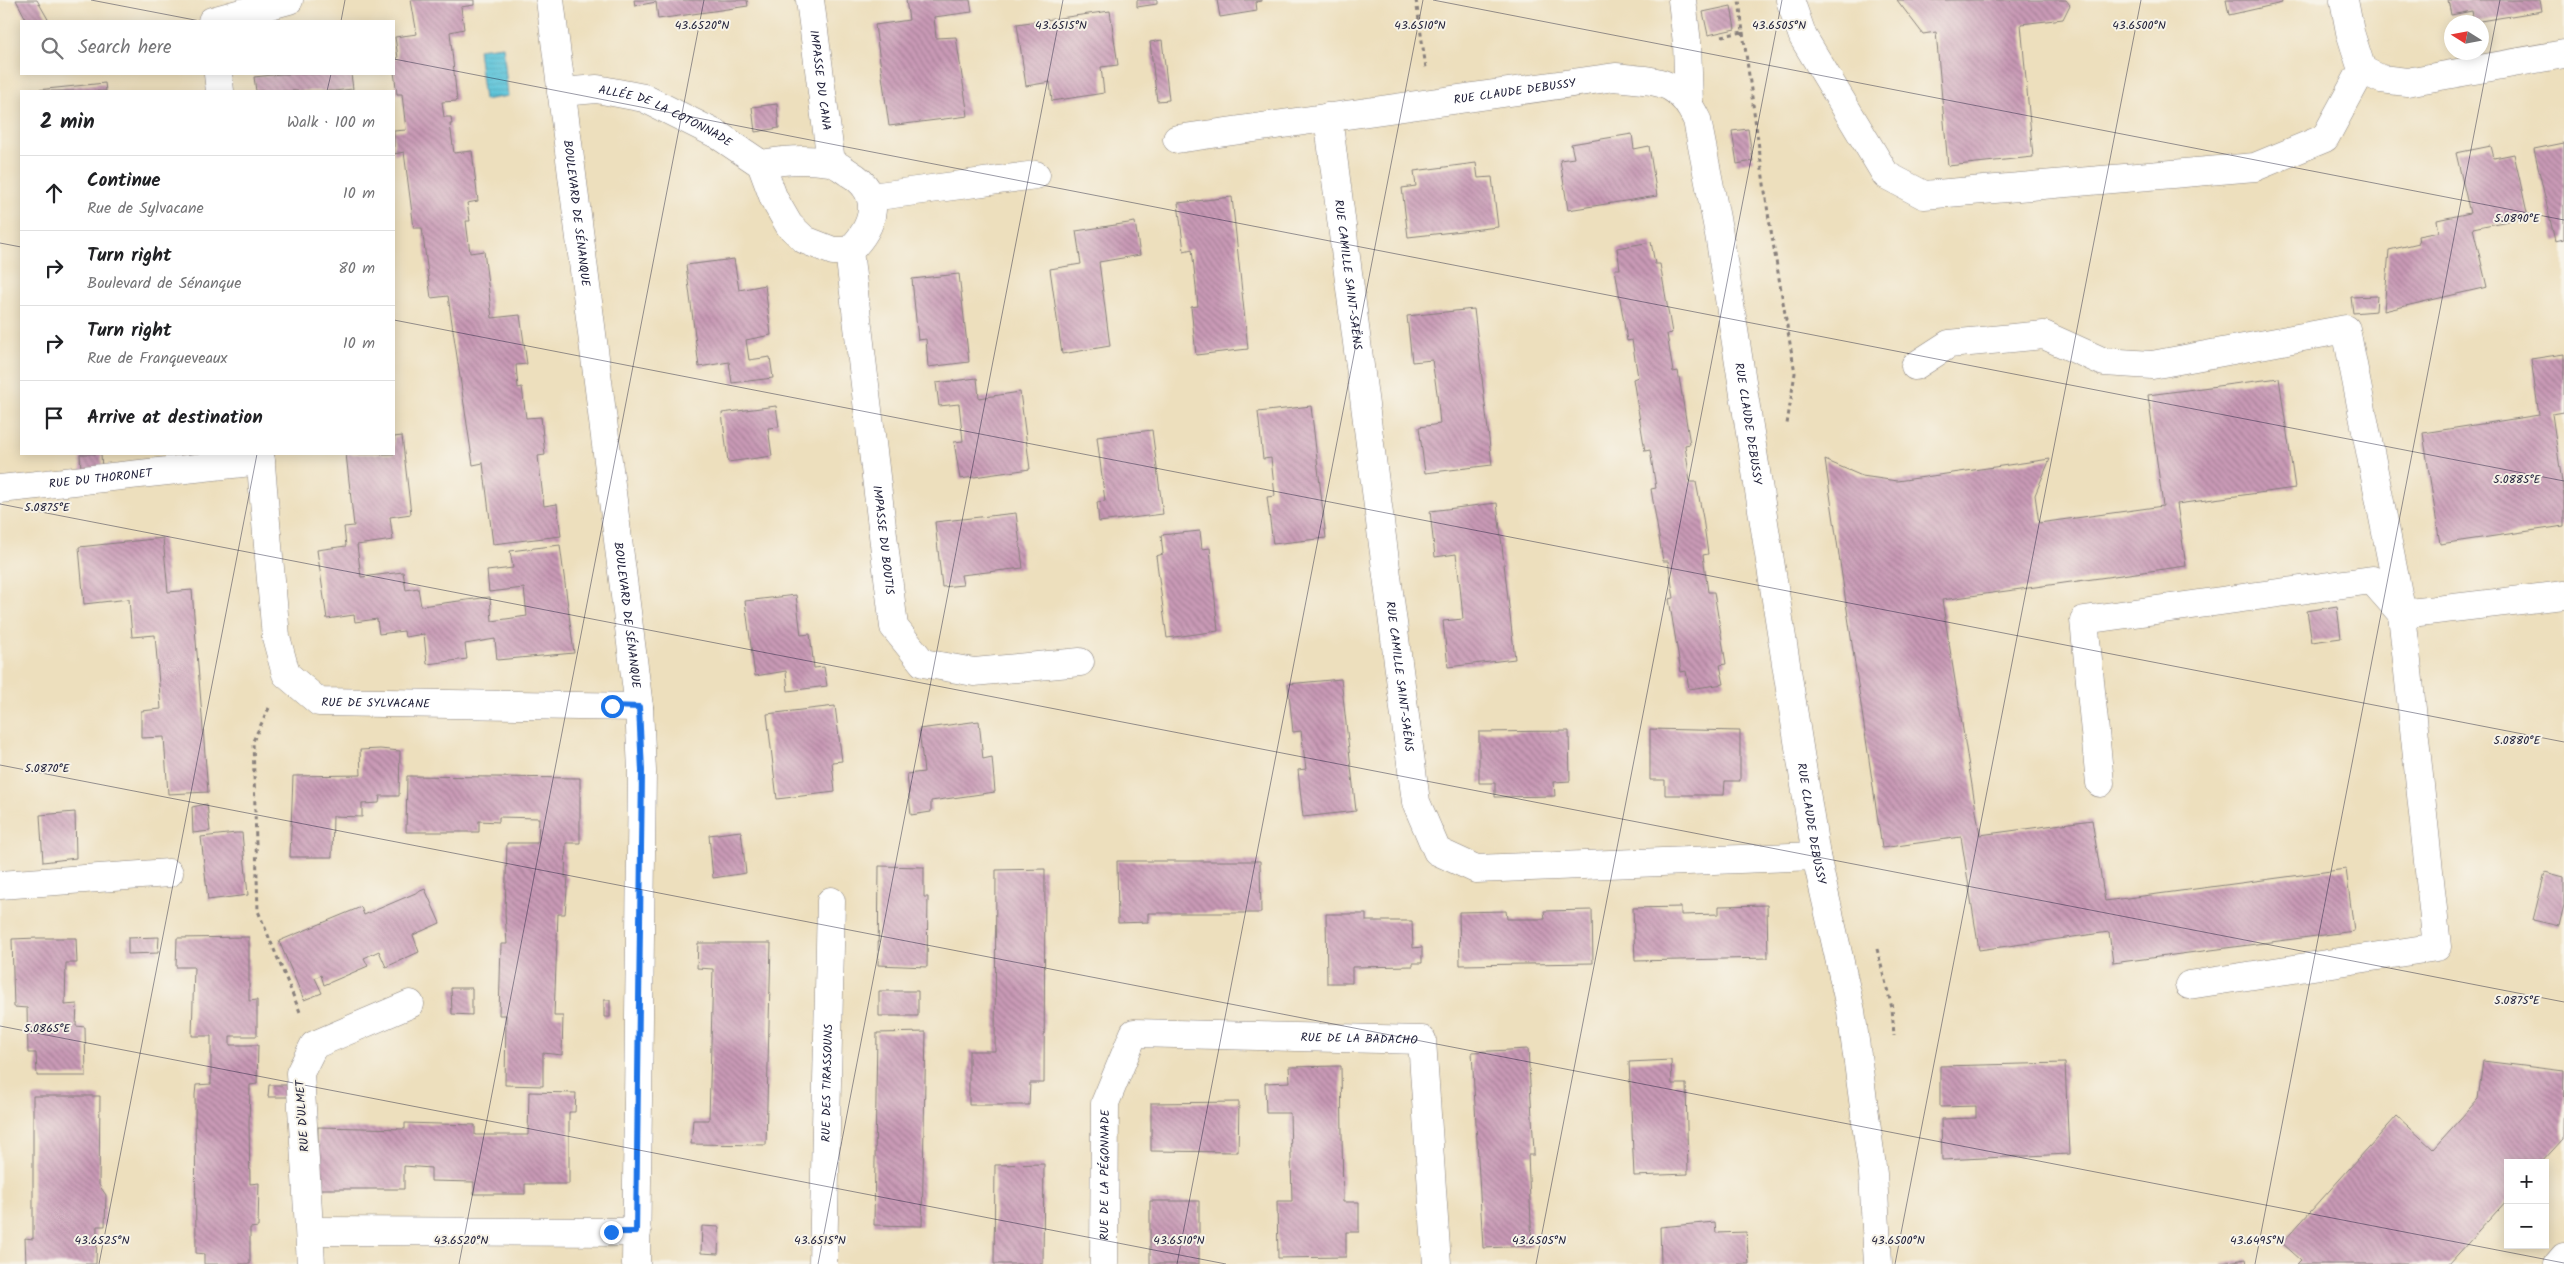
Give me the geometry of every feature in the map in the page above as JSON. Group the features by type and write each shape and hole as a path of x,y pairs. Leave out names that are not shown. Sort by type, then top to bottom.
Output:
{"street":[{"path":"216,20 289,0"},
{"name":"BOULEVARD DE SÉNANQUE","path":"550,0 639,707 642,771 636,1264"},
{"name":"IMPASSE DU CANA","path":"810,0 831,162"},
{"path":"1682,0 1687,43 1689,103"},
{"path":"1790,0 1804,37 1886,175 1924,195 2255,167 2325,138 2362,70"},
{"path":"2344,0 2350,32 2362,70 2381,80 2407,82 2564,54"},
{"path":"218,75 220,90"},
{"name":"RUE CLAUDE DEBUSSY","path":"1177,139 1615,77 1668,84 1689,103 1698,120 1719,234 1816,856 1851,1011 1873,1174 1878,1264"},
{"name":"ALLÉE DE LA COTONNADE","path":"561,92 597,89 644,98 718,135 761,164"},
{"name":"RUE CAMILLE SAINT-SAËNS","path":"1328,117 1416,802 1438,851 1476,869 1816,856"},
{"path":"785,159 831,162 857,177 872,197 873,215 864,237 849,251 833,251 805,240 789,226 774,199 761,164 785,159"},
{"path":"872,197 1036,175"},
{"name":"IMPASSE DU BOUTIS","path":"849,251 894,626 923,663 974,672 1080,662"},
{"path":"1916,366 1949,344 2044,335 2104,362 2152,365 2346,329 2402,614 2437,947 2189,985"},
{"path":"261,458 276,637 286,674"},
{"name":"RUE DU THORONET","path":"0,489 261,458"},
{"path":"2100,783 2084,620 2372,580 2402,614"},
{"path":"2402,614 2564,595"},
{"name":"RUE DE SYLVACANE","path":"286,674 319,702 639,707"},
{"path":"0,885 169,873"},
{"name":"RUE DES TIRASSOUNS","path":"822,1264 831,901"},
{"path":"314,1045 410,1004"},
{"name":"RUE DE LA PÉGONNADE","path":"1104,1264 1105,1103 1134,1033"},
{"name":"RUE DE LA BADACHO","path":"1134,1033 1422,1040 1436,1264"},
{"name":"RUE D'ULMET","path":"311,1264 300,1073 314,1045"},
{"path":"310,1231 636,1232"},
{"path":"2558,1264 2564,1257"}],"path":[{"path":"1416,0 1431,103"},
{"path":"1743,32 1768,213 1795,373 1787,426"},
{"path":"286,674 253,741 258,911 314,1045"},
{"path":"1875,944 1892,1008 1894,1038"}],"water":[{"path":"503,46 508,96 484,100 478,49"}],"building":[{"path":"16,0 37,0 48,20 26,20"},
{"path":"411,0 474,0 474,5 461,7 464,29 450,32 457,101 442,102 444,117 451,117 452,124 450,124 454,153 472,151 478,201 467,203 470,221 466,221 470,253 484,251 492,318 520,315 527,364 516,365 518,388 522,387 526,418 541,417 545,455 538,456 544,506 557,504 561,536 493,544 483,463 473,465 448,296 431,298 422,228 414,228 404,152 395,154 395,131 406,130 402,94 397,94 394,75 395,59 398,58 395,37 417,34"},
{"path":"634,0 747,0 748,6 658,19 656,2 635,6"},
{"path":"906,0 970,0 972,12 934,17 936,38 956,37 968,116 889,126 875,25 909,20"},
{"path":"1137,0 1157,0 1157,4 1137,7"},
{"path":"1217,0 1262,1 1256,2 1257,11 1220,17"},
{"path":"1897,0 2066,0 2070,5 2063,19 2021,24 2033,157 1948,166 1936,32 1923,34"},
{"path":"2226,0 2281,0 2282,3 2229,15"},
{"path":"2448,0 2540,0 2542,11 2489,20 2489,15 2473,15 2472,11 2451,15"},
{"path":"1731,6 1735,29 1708,35 1703,12"},
{"path":"1110,11 1118,65 1101,67 1104,93 1052,101 1050,82 1026,86 1017,24"},
{"path":"1162,40 1169,100 1157,101 1150,42"},
{"path":"272,75 351,75 353,89 256,90 254,77"},
{"path":"105,83 106,90 37,90"},
{"path":"777,104 779,128 755,132 752,107"},
{"path":"1748,129 1753,161 1737,164 1732,131"},
{"path":"1632,134 1634,149 1649,146 1657,196 1568,210 1560,160 1574,158 1571,144"},
{"path":"2564,143 2564,239 2555,241 2534,149"},
{"path":"2491,146 2494,158 2514,154 2528,217 2473,228 2487,287 2384,311 2389,250 2419,243 2418,236 2439,232 2437,220 2470,213 2456,153"},
{"path":"1476,163 1478,178 1492,177 1498,227 1408,237 1402,188 1416,186 1414,171"},
{"path":"1232,197 1248,349 1196,355 1191,307 1198,306 1192,249 1184,251 1178,203"},
{"path":"1135,222 1140,255 1099,262 1110,346 1062,354 1050,269 1081,264 1076,231"},
{"path":"1651,242 1655,264 1660,264 1672,333 1667,334 1673,372 1678,371 1690,444 1685,445 1690,482 1696,482 1703,518 1708,554 1703,555 1708,592 1714,592 1726,664 1720,665 1724,684 1689,689 1686,671 1681,672 1669,599 1674,598 1668,561 1663,561 1651,489 1656,488 1650,450 1645,451 1633,379 1638,377 1632,340 1627,341 1615,269 1620,269 1617,248"},
{"path":"734,259 739,290 765,285 771,335 746,340 749,360 770,357 773,378 732,383 729,362 699,367 686,265"},
{"path":"959,274 969,362 928,367 926,339 918,340 912,279"},
{"path":"2377,296 2376,311 2353,313 2351,297"},
{"path":"1474,309 1492,465 1425,473 1419,427 1440,424 1437,393 1432,360 1412,362 1407,316"},
{"path":"2564,354 2564,412 2552,414 2564,496 2564,526 2440,544 2423,433 2539,415 2531,359"},
{"path":"977,378 979,398 1020,392 1030,469 960,479 954,442 963,441 959,404 939,406 936,383"},
{"path":"2279,378 2295,488 2177,504 2186,566 1942,600 1980,835 2092,820 2105,901 2346,869 2354,931 2113,963 2109,932 1979,950 1961,837 1882,848 1825,460 1862,476 1897,481 2050,459 2035,495 2039,523 2163,506 2148,395"},
{"path":"776,406 779,427 768,428 772,456 728,462 722,413"},
{"path":"1311,406 1326,538 1273,544 1267,497 1275,496 1271,458 1263,459 1258,412"},
{"path":"1152,430 1163,514 1099,522 1097,502 1105,501 1097,437"},
{"path":"402,436 411,514 390,517 393,540 357,545 361,577 403,572 406,590 418,588 421,606 490,597 492,621 527,616 524,588 489,592 487,571 513,568 510,551 560,545 574,653 497,660 495,639 465,644 467,659 427,664 424,634 405,637 404,631 379,634 377,619 355,622 354,615 327,619 317,550 346,546 344,527 354,526 346,455 395,455 395,437"},
{"path":"80,455 101,455 102,469 81,471"},
{"path":"1497,503 1515,659 1448,667 1443,621 1463,619 1460,586 1456,554 1435,557 1430,511"},
{"path":"1016,513 1023,568 961,575 963,585 942,587 935,522"},
{"path":"1200,531 1202,549 1210,548 1218,631 1167,638 1156,556 1163,554 1161,535"},
{"path":"163,538 168,592 192,590 208,792 168,794 164,737 141,738 141,711 161,709 155,635 132,637 129,599 84,604 79,547"},
{"path":"796,595 801,635 810,634 814,668 824,667 827,686 788,691 786,671 755,676 745,601"},
{"path":"2337,606 2341,638 2312,642 2307,611"},
{"path":"1341,679 1356,811 1303,817 1298,770 1306,769 1301,731 1293,732 1288,684"},
{"path":"835,706 842,761 832,762 835,792 777,799 767,714"},
{"path":"979,721 983,759 992,757 995,792 931,801 931,812 911,815 907,774 924,772 919,729"},
{"path":"1650,729 1740,731 1740,781 1725,781 1724,795 1665,795 1665,780 1650,780"},
{"path":"1569,731 1570,781 1554,782 1555,796 1495,797 1495,783 1479,783 1479,732"},
{"path":"360,750 400,751 399,796 380,796 379,803 362,804 362,817 333,816 332,857 290,857 293,776 361,775"},
{"path":"407,776 580,778 580,843 566,843 565,877 568,877 565,914 558,914 554,1016 563,1016 562,1055 543,1053 543,1086 505,1085 506,1015 499,1015 501,944 507,944 505,913 507,843 538,843 539,818 499,817 499,822 479,821 479,832 406,832"},
{"path":"207,804 210,831 193,833 192,807"},
{"path":"75,812 76,858 43,862 40,815"},
{"path":"741,831 746,873 713,878 709,835"},
{"path":"242,833 248,895 208,900 201,837"},
{"path":"1117,861 1260,861 1261,913 1148,913 1148,922 1118,923"},
{"path":"879,866 924,867 924,897 928,897 927,967 878,965"},
{"path":"1045,869 1044,1083 1030,1083 1029,1105 969,1105 969,1051 995,1051 996,870"},
{"path":"2545,872 2564,877 2564,905 2559,926 2533,920"},
{"path":"425,889 440,923 413,935 419,952 386,967 379,951 364,958 368,966 324,985 321,975 315,978 322,993 304,1000 279,941 361,907 364,915"},
{"path":"1767,905 1768,958 1635,961 1633,908 1681,907 1681,915 1719,914 1719,906"},
{"path":"1592,910 1593,963 1460,965 1459,912 1506,911 1507,919 1545,919 1544,911"},
{"path":"1326,914 1366,914 1366,921 1412,921 1413,948 1422,947 1422,963 1413,963 1413,966 1352,967 1352,983 1327,983"},
{"path":"159,937 158,953 128,954 128,938"},
{"path":"249,937 249,1001 257,1000 257,1036 230,1036 230,1045 258,1045 257,1084 250,1085 249,1123 250,1184 259,1183 258,1227 250,1228 250,1264 204,1264 204,1254 196,1253 195,1095 196,1085 211,1084 211,1036 192,1036 194,967 176,967 177,938"},
{"path":"76,938 77,963 66,963 65,1005 77,1004 76,1026 85,1027 86,1076 37,1076 36,1053 28,1053 27,1008 14,1007 12,939"},
{"path":"698,943 771,943 766,1145 691,1144 693,1120 709,1120 713,969 697,968"},
{"path":"451,988 472,988 472,1015 452,1014"},
{"path":"879,991 918,991 918,1016 879,1016"},
{"path":"604,1000 610,1000 610,1017 604,1017"},
{"path":"926,1032 922,1226 874,1225 877,1033"},
{"path":"1528,1049 1534,1151 1534,1155 1528,1155 1532,1246 1483,1248 1472,1052"},
{"path":"1671,1060 1672,1084 1686,1084 1688,1174 1634,1176 1629,1062"},
{"path":"2483,1061 2564,1071 2563,1139 2545,1159 2504,1159 2504,1203 2449,1264 2297,1264 2301,1260 2282,1243 2397,1116 2433,1149 2478,1099"},
{"path":"2065,1063 2069,1154 1942,1160 1941,1119 1976,1118 1976,1106 1940,1107 1940,1066"},
{"path":"1341,1066 1343,1202 1359,1202 1359,1232 1346,1232 1346,1257 1278,1258 1277,1201 1292,1201 1290,1113 1266,1113 1265,1083 1290,1082 1289,1067"},
{"path":"269,1085 288,1085 288,1097 268,1097"},
{"path":"529,1092 576,1093 575,1112 569,1112 569,1184 525,1184 525,1194 474,1194 474,1182 431,1181 431,1168 404,1166 404,1189 318,1189 318,1127 405,1129 405,1123 475,1125 475,1135 528,1135"},
{"path":"33,1096 100,1096 99,1185 106,1195 105,1226 97,1226 96,1264 26,1264 25,1238 33,1239"},
{"path":"1239,1102 1238,1152 1151,1151 1151,1103"},
{"path":"1044,1164 1043,1264 994,1264 995,1165"},
{"path":"1150,1201 1199,1201 1199,1264 1150,1264"},
{"path":"1715,1222 1716,1233 1746,1232 1749,1264 1661,1264 1660,1227"},
{"path":"702,1226 719,1227 718,1254 701,1253"},
{"path":"2246,1259 2247,1264 2221,1264 2221,1263"}],"route":[{"path":"611,1232 636,1232 642,771 639,707 612,706"}]}
